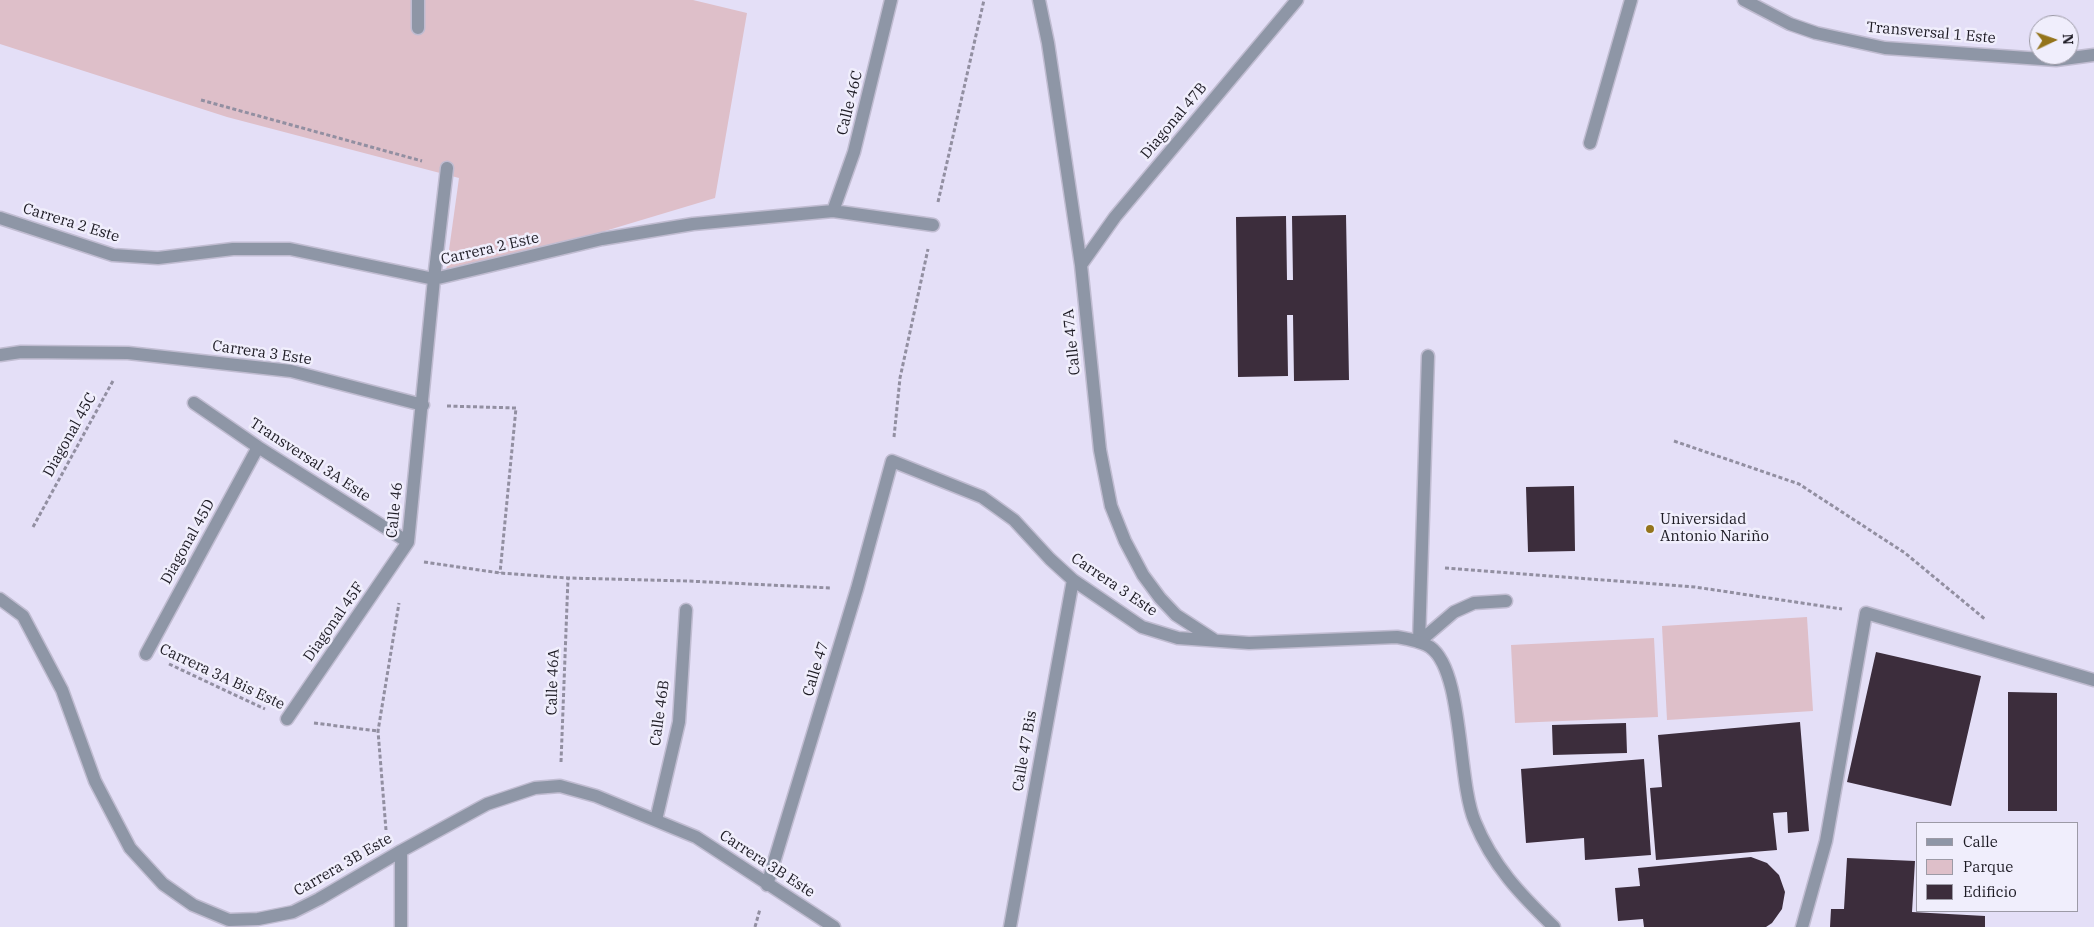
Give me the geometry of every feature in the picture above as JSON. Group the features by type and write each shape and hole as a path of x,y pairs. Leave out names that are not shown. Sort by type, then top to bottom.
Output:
{"street":[{"path":"418,0 418,28"},
{"name":"Calle 46C","path":"833,211 854,152 891,0"},
{"name":"Calle 47A","path":"1039,0 1048,42 1081,265 1100,450 1111,506 1125,541 1143,575 1160,598 1176,615 1218,641"},
{"name":"Diagonal 47B","path":"1081,265 1116,216 1297,0"},
{"path":"1590,143 1631,0"},
{"name":"Transversal 1 Este","path":"1744,0 1790,24 1816,33 1885,48 2056,60 2094,55"},
{"name":"Calle 46","path":"408,542 447,168"},
{"name":"Carrera 2 Este","path":"0,218 113,255 158,258 233,249 290,250 434,279 602,239 694,224 833,211 933,226"},
{"name":"Carrera 3 Este","path":"0,355 21,352 128,354 292,371 423,405"},
{"path":"1419,642 1428,356"},
{"name":"Transversal 3A Este","path":"194,404 408,542"},
{"name":"Diagonal 45D","path":"146,654 258,447"},
{"name":"Carrera 3 Este","path":"892,461 982,497 1014,520 1050,559 1073,580 1142,628 1178,638 1218,641 1249,642 1398,637 1419,642"},
{"name":"Calle 47","path":"768,885 857,589 892,461"},
{"name":"Diagonal 45F","path":"287,719 408,542"},
{"name":"Calle 47 Bis","path":"1010,927 1073,580"},
{"name":"Carrera 3B Este","path":"0,599 23,616 62,690 95,781 130,848 163,884 193,905 229,920 258,919 292,912 319,899 401,850 487,804 534,788 560,786 596,796 696,837 834,927"},
{"path":"1419,642 1454,612 1474,603 1506,601"},
{"name":"Calle 46B","path":"656,820 679,722 686,610"},
{"path":"1802,927 1826,841 1866,613 2094,680"},
{"path":"1419,642 1431,648 1440,658 1451,684 1467,800 1488,852 1506,878 1554,927"},
{"path":"401,850 401,927"}],"path":[{"path":"201,100 447,168"},
{"name":"Diagonal 45C","path":"33,528 128,354"},
{"path":"423,405 516,408 500,573 568,578 698,581 857,589"},
{"path":"1674,441 1798,484 1905,553 1986,621"},
{"name":"Calle 46","path":"408,542 406,560 500,573"},
{"path":"1422,566 1695,587 1866,613"},
{"name":"Calle 46A","path":"560,786 568,578"},
{"path":"400,598 378,731 385,828 401,850"},
{"name":"Carrera 3A Bis Este","path":"146,654 287,719 378,731"}],"green space":[{"path":"0,0 693,0 747,13 715,198 445,279 459,178 227,117 0,44"},
{"path":"1807,617 1813,711 1667,720 1662,626"},
{"path":"1654,638 1658,717 1515,723 1511,645"}],"building":[{"path":"1346,215 1349,380 1294,381 1293,315 1287,315 1288,376 1238,377 1236,217 1286,216 1287,280 1293,280 1292,216"},
{"path":"1574,486 1575,551 1528,552 1526,487"},
{"path":"1876,652 1981,676 1951,806 1847,782"},
{"path":"2008,692 2057,693 2057,811 2008,811"},
{"path":"1800,722 1809,831 1788,833 1787,812 1773,813 1777,850 1656,860 1650,788 1662,787 1658,735"},
{"path":"1626,723 1627,753 1553,755 1552,725"},
{"path":"1644,759 1651,855 1585,860 1584,838 1526,843 1521,769"},
{"path":"1751,857 1767,863 1779,875 1785,892 1782,909 1772,923 1766,927 1644,927 1643,919 1618,921 1615,888 1640,886 1638,868"},
{"path":"1847,858 1915,861 1912,912 1985,916 1985,927 1830,927 1831,909 1844,909"}],"place":[{"name":"Universidad Antonio Nariño","path":"1650,529"}]}
